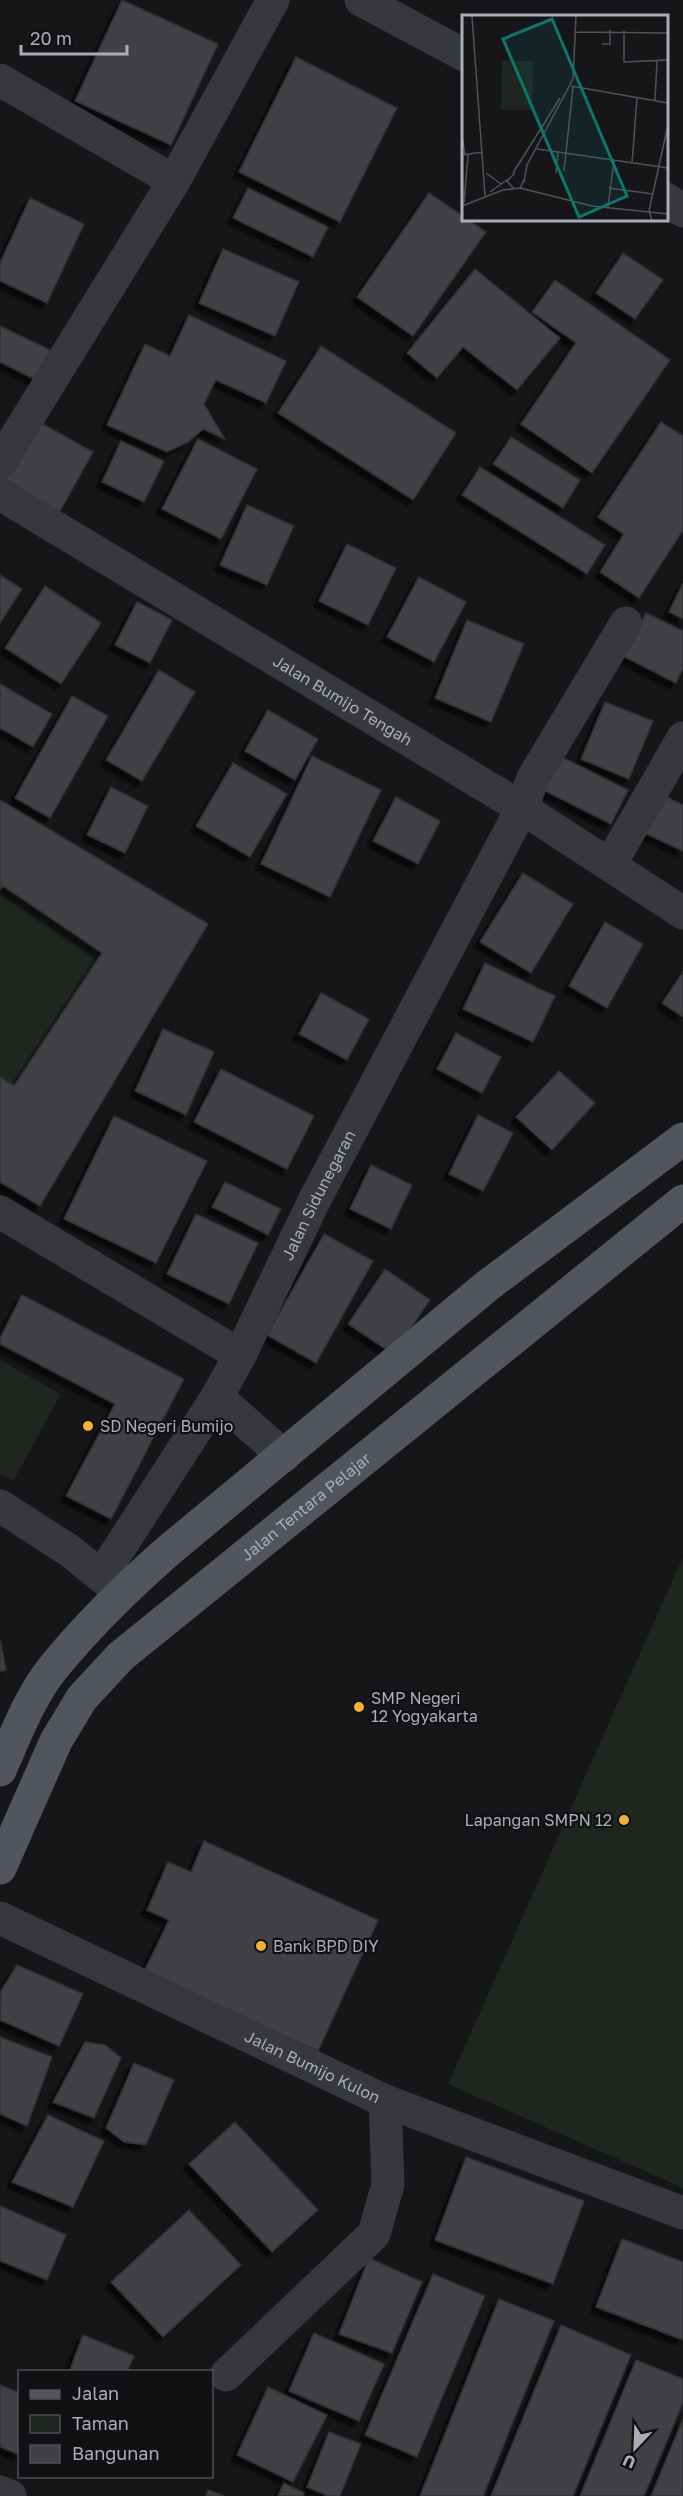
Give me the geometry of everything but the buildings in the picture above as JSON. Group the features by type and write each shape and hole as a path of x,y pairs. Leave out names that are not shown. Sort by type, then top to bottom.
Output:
{"main road":[{"path":"0,1770 22,1720 51,1670 112,1584 168,1551 487,1286 683,1139"},
{"name":"Jalan Tentara Pelajar","path":"0,1868 56,1741 82,1698 121,1656 683,1201"}],"street":[{"path":"0,463 174,181 273,0"},
{"path":"361,0 462,54"},
{"path":"0,80 174,181"},
{"path":"668,200 683,211"},
{"name":"Jalan Bumijo Tengah","path":"0,494 522,808 610,863 683,913"},
{"name":"Jalan Sidunegaran","path":"112,1584 240,1354 315,1200 522,808 533,778 626,623"},
{"path":"610,863 683,738"},
{"path":"0,1212 240,1354"},
{"path":"217,1397 284,1456"},
{"path":"0,1506 112,1584"},
{"name":"Jalan Bumijo Kulon","path":"0,1918 385,2101 388,2184 374,2234 226,2375"},
{"path":"385,2101 683,2213"},
{"path":"0,2492 10,2496"}],"green space":[{"path":"3,886 102,953 14,1086 0,1077 0,890"},
{"path":"0,1360 61,1394 13,1481 0,1474"},
{"name":"Lapangan SMPN 12","path":"683,1557 683,2188 448,2084"}],"place":[{"name":"SD Negeri Bumijo","path":"88,1426"},
{"name":"SMP Negeri 12 Yogyakarta","path":"359,1707"},
{"name":"Lapangan SMPN 12","path":"624,1820"},
{"name":"Bank BPD DIY","path":"261,1946"}]}
